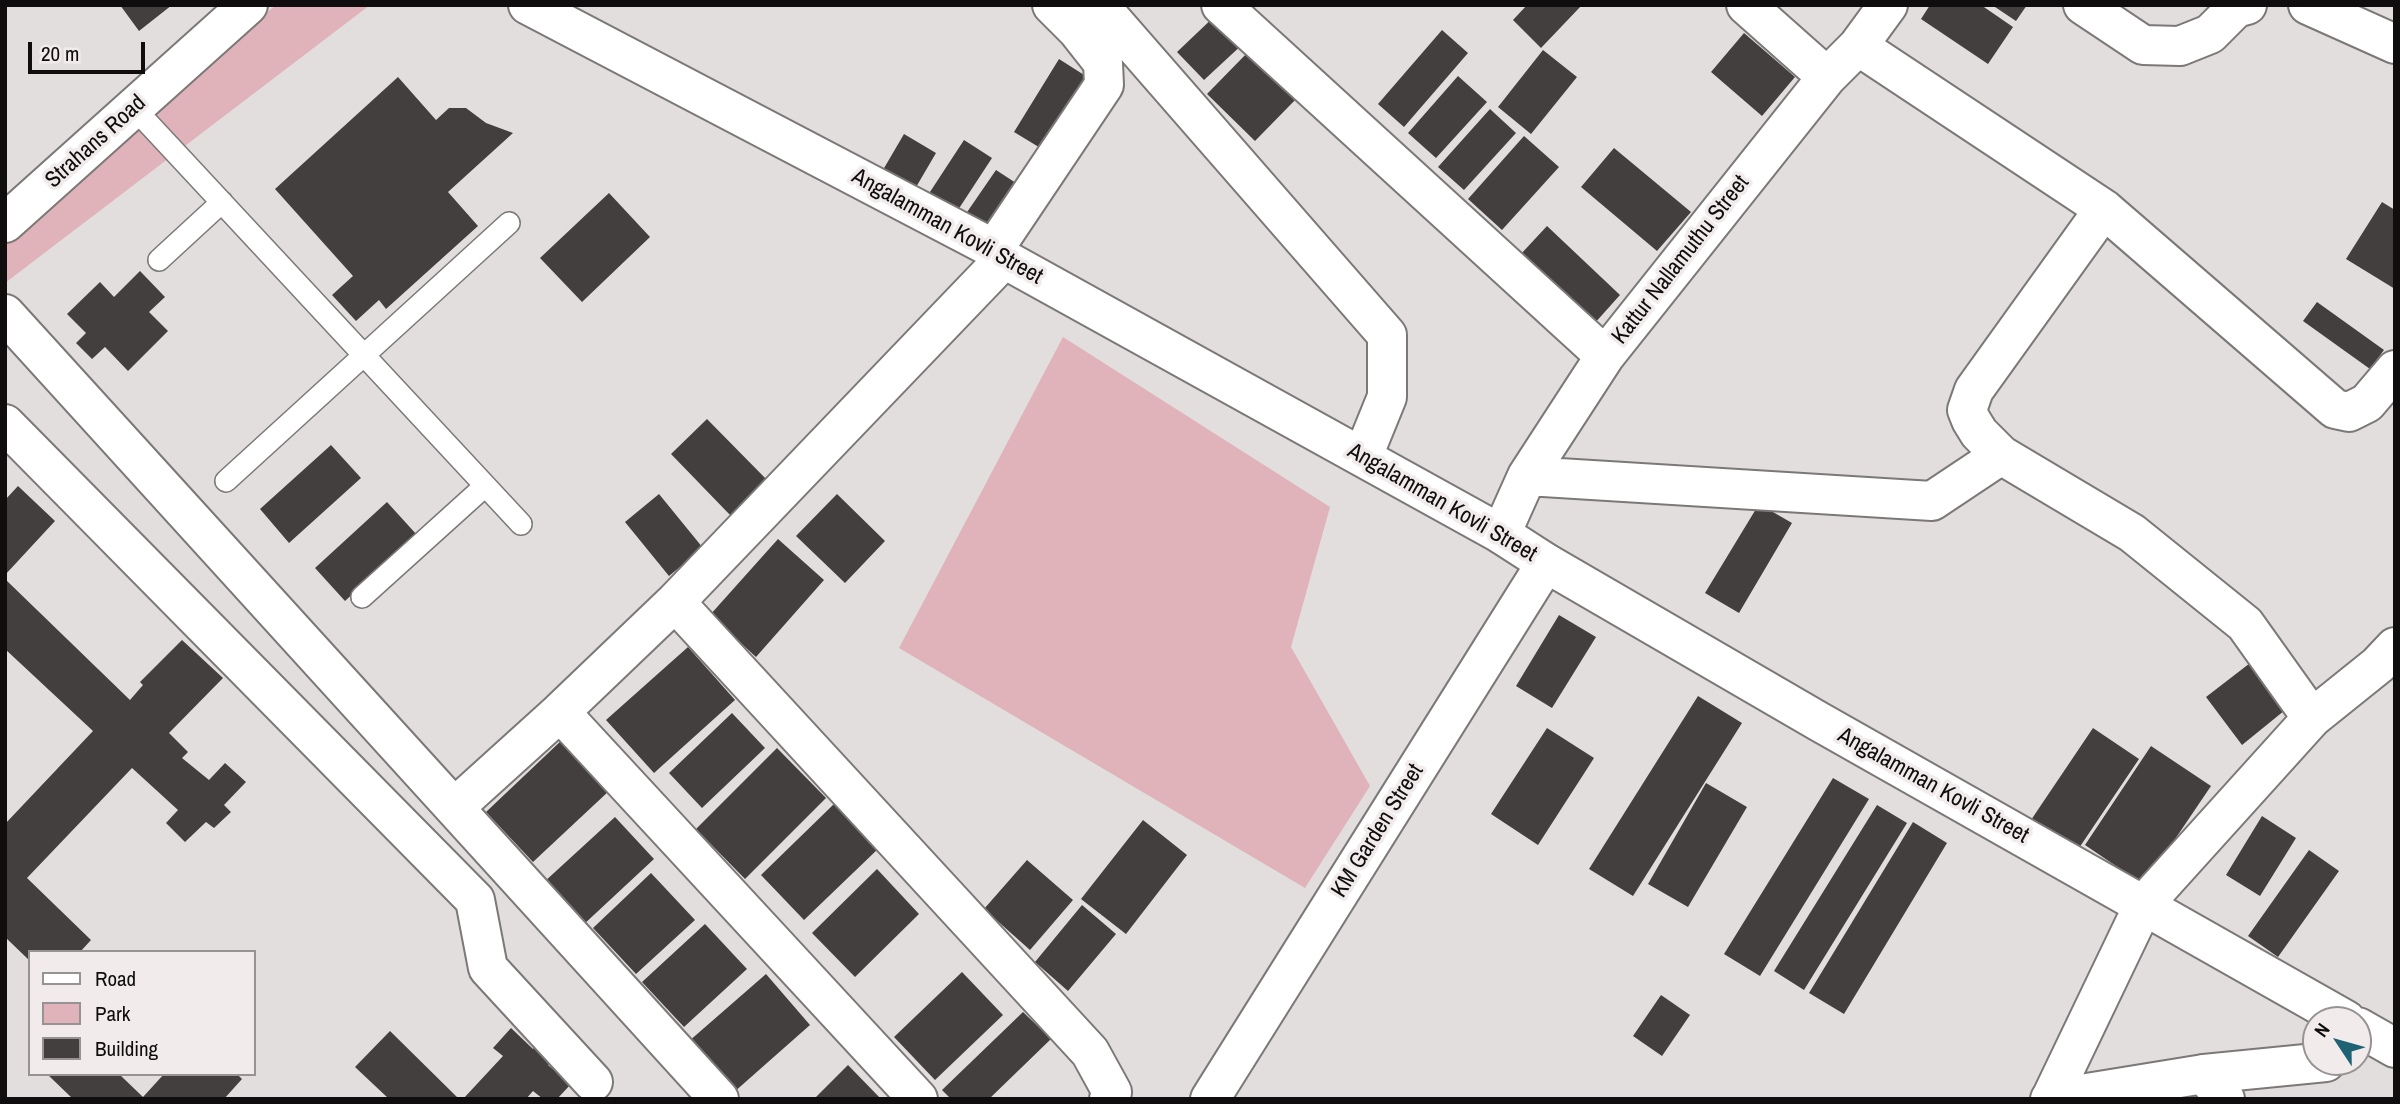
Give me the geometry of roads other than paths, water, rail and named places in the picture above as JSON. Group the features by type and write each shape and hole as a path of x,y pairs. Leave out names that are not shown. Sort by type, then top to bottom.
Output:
{"street":[{"name":"Strahans Road","path":"5,223 248,5"},
{"name":"Angalamman Kovli Street","path":"528,5 999,254 1363,456 1501,534 1818,722 2322,1006"},
{"path":"455,807 675,602 999,254 1104,85 1103,63 1077,30 1052,5"},
{"path":"1099,5 1387,335 1387,397 1363,456"},
{"path":"1222,5 1605,356"},
{"path":"1746,5 1827,77"},
{"name":"Kattur Nallamuthu Street","path":"1501,534 1527,475 1605,356 1827,77 1858,46 1888,5"},
{"path":"2083,5 2143,46 2180,46 2210,34 2236,8 2247,5"},
{"path":"2308,5 2395,44"},
{"path":"1858,46 2104,209 2335,409 2349,412 2367,403 2395,370"},
{"path":"2104,209 1974,390 1967,410 1971,420 1979,433 2001,455 2132,533 2245,624 2312,718"},
{"path":"5,314 719,1099"},
{"path":"5,424 475,900 488,968 593,1082"},
{"path":"1527,475 1932,500 2001,455"},
{"name":"KM Garden Street","path":"1210,1099 1546,563"},
{"path":"675,602 1090,1052 1112,1092 1109,1099"},
{"path":"2050,1098 2144,904 2312,718 2389,664"},
{"path":"560,712 918,1099"},
{"path":"2372,1035 2395,1048"},
{"path":"2372,1057 2395,1055"},
{"path":"2050,1098 2215,1086 2302,1067"}],"lane":[{"path":"134,108 521,524"},
{"path":"159,260 222,202"},
{"path":"226,481 509,223"},
{"path":"362,597 485,486"}]}
